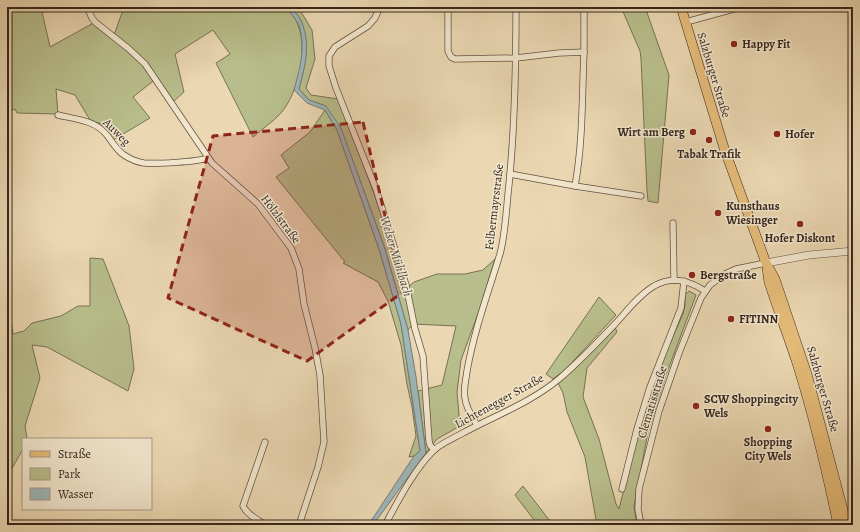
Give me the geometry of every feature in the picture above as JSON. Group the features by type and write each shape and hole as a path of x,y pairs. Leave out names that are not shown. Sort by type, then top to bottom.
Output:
{"main road":[{"name":"Salzburger Straße","path":"681,7 724,148 766,263 776,282 807,374 846,525"},
{"name":"Salzburger Straße","path":"766,263 769,282 798,366 809,406 838,525"}],"street":[{"name":"Hölzlstraße","path":"87,7 95,22 130,49 145,64 208,158 218,170 258,204 291,248 298,263 304,304 320,375 324,442 318,467 299,525"},
{"path":"380,7 375,18 368,26 335,47 329,56 329,66 336,88 376,189 406,285 414,329 423,356 429,441 434,450"},
{"path":"448,7 448,51 451,57 458,59 516,58 559,53 584,52"},
{"name":"Felbermayrstraße","path":"477,425 466,405 465,385 474,340 502,246 510,174 516,58 516,7"},
{"path":"575,186 578,171 581,118 584,52 584,7"},
{"path":"686,22 725,9 741,7"},
{"name":"Auweg","path":"58,116 80,120 98,127 106,134 120,152 136,161 151,163 200,160 208,158"},
{"path":"510,174 641,196"},
{"path":"673,223 674,280"},
{"path":"705,291 718,278 736,269 809,255 853,251"},
{"name":"Lichtenegger Straße","path":"385,525 398,500 422,464 434,450 477,425 529,400 557,380 584,356 636,300 654,286 668,280 674,280 692,283 705,291"},
{"path":"622,489 650,387 681,308 684,281"},
{"name":"Clematisstraße","path":"641,525 638,509 639,489 659,411 695,310 705,291"},
{"path":"264,442 243,506 249,514 266,525"}],"highlighted area":[{"path":"363,122 403,292 307,361 168,298 213,136"}],"green space":[{"path":"7,7 41,7 50,47 97,21 114,35 124,7 286,7 296,20 301,35 302,46 300,71 287,105 278,116 253,137 216,63 230,54 213,30 175,54 184,92 174,101 157,78 133,97 150,118 113,140 101,124 90,120 75,95 56,89 58,114 17,113 15,109 8,112"},
{"path":"291,7 298,7 312,30 315,59 306,88 311,95 338,99 382,218 398,266 404,290 414,282 437,274 465,274 483,270 495,259 480,308 461,360 457,392 460,426 437,439 426,453 418,391 442,385 456,326 413,324 408,330 385,249 357,172 326,106 309,100 299,89 305,64 306,40 301,21"},
{"path":"621,7 645,7 669,75 658,203 648,201 640,51"},
{"path":"325,110 337,130 379,249 401,324 420,451 414,456 409,457 416,436 412,407 401,345 388,301 378,282 343,263 345,262 276,177 289,168 281,155 310,132"},
{"path":"90,258 103,259 129,326 134,369 128,391 47,347 32,345 40,378 25,426 27,438 22,438 22,451 7,477 7,298 13,334 24,331 32,323 61,316 78,306 90,306"},
{"path":"689,291 696,295 666,375 648,432 634,506 637,525 597,525 585,457 567,412 563,393 558,383 615,327 617,332 587,368 583,397 599,439 616,504 619,509 641,421 658,370 683,314 685,295"},
{"path":"599,297 616,315 566,369 553,379 546,374"},
{"path":"523,486 553,525 538,525 515,495"}],"water":[{"path":"286,7 291,7 300,19 305,32 307,48 299,89 309,100 326,106 341,128 385,249 408,330 416,377 426,453 373,525 366,525 371,521 414,456 420,451 401,324 379,249 337,130 325,110 307,103 294,90 300,66 302,42 299,25"}],"place":[{"name":"Happy Fit","path":"734,44"},
{"name":"Wirt am Berg","path":"693,132"},
{"name":"Hofer","path":"777,134"},
{"name":"Tabak Trafik","path":"709,140"},
{"name":"Kunsthaus Wiesinger","path":"718,213"},
{"name":"Hofer Diskont","path":"800,224"},
{"name":"Bergstraße","path":"692,275"},
{"name":"FITINN","path":"731,319"},
{"name":"SCW Shoppingcity Wels","path":"696,406"},
{"name":"Shopping City Wels","path":"768,429"}],"water label":[{"name":"Welser Mühlbach","path":"397,256"}]}
